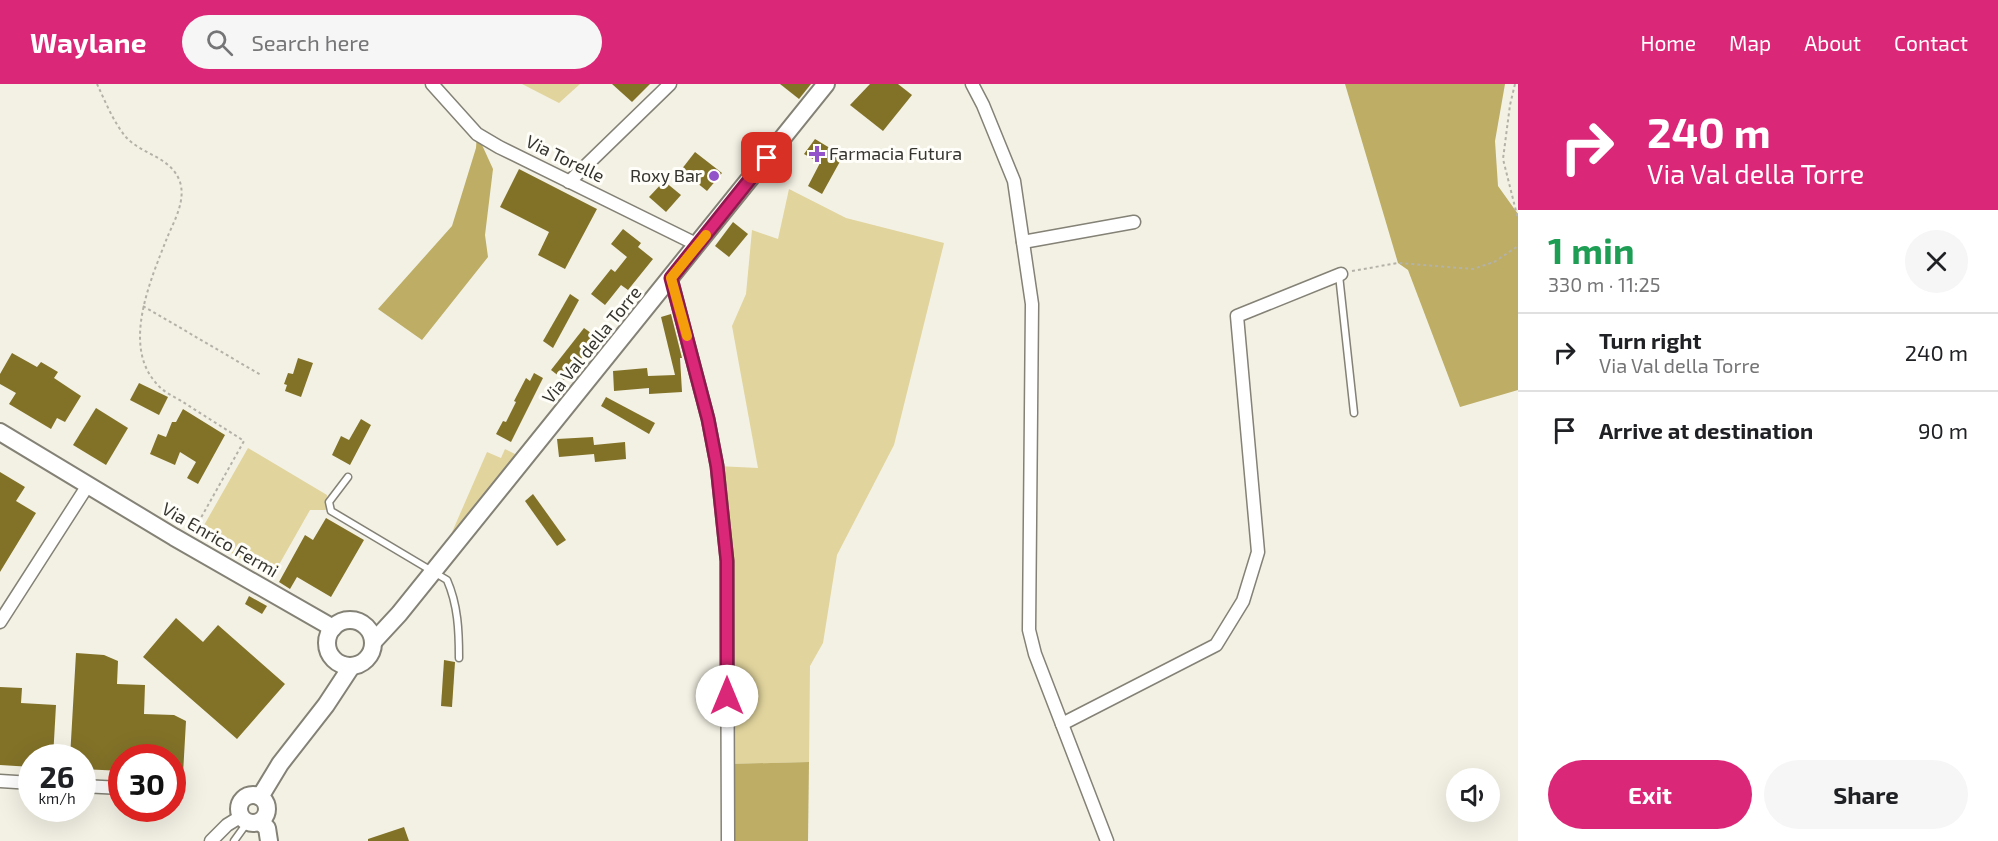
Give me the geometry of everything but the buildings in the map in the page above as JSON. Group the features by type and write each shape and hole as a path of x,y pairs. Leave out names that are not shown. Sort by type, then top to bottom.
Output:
{"street":[{"name":"Via Torelle","path":"432,84 477,134 698,245"},
{"path":"569,182 670,84"},
{"name":"Via Val della Torre","path":"379,634 399,614 435,570 826,84"},
{"path":"972,84 1014,181 1032,304 1029,630 1035,654 1107,841"},
{"path":"1023,242 1134,222"},
{"path":"1062,724 1216,645 1222,636 1243,601 1258,552 1237,316 1340,274"},
{"path":"671,278 708,419 717,466 727,561 728,841"},
{"name":"Via Enrico Fermi","path":"0,432 186,544 333,628"},
{"path":"0,622 88,485"},
{"path":"333,660 351,667 366,661 371,655 379,634 365,624 352,620 345,620 329,633 327,647 333,660 336,689"},
{"path":"260,796 280,764 351,667"},
{"path":"0,782 18,783"},
{"path":"211,841 227,825 249,821 264,819 267,809 264,800 260,796 250,795 242,800 238,808 249,821 267,828 269,841"}],"lane":[{"path":"1340,274 1354,413"},
{"path":"348,477 329,502 331,511 435,570 447,580 453,593 459,626 459,658"},
{"path":"234,841 249,821"}],"path":[{"path":"97,84 125,136 141,149 172,167 180,182 182,194 178,210 143,306 141,349 146,370 157,386 244,441 186,544"},
{"path":"1515,84 1503,159 1518,219"},
{"path":"1340,274 1398,263 1473,269 1494,262 1518,246"},
{"path":"143,306 261,375"}],"shaded area":[{"path":"522,84 580,84 559,103"},
{"path":"1345,84 1505,84 1495,141 1498,186 1518,214 1518,390 1460,407 1408,270 1398,263"},
{"path":"477,134 493,169 485,235 488,257 422,340 378,309 452,226 476,148"},
{"path":"789,189 846,218 944,243 894,445 837,555 823,643 810,666 809,762 727,764 727,561 717,466 758,468 732,326 746,294 752,230 778,239"},
{"path":"248,448 327,495 326,510 310,510 272,577 199,534"},
{"path":"505,449 519,456 446,546 487,452 501,458"},
{"path":"809,762 808,841 728,841 727,764"}],"slow traffic":[{"path":"687,336 671,278 706,235"}],"place":[{"name":"Farmacia Futura","path":"817,154"},
{"name":"Roxy Bar","path":"714,176"}],"route":[{"path":"727,696 727,561 717,466 708,419 671,278 767,158"}]}
